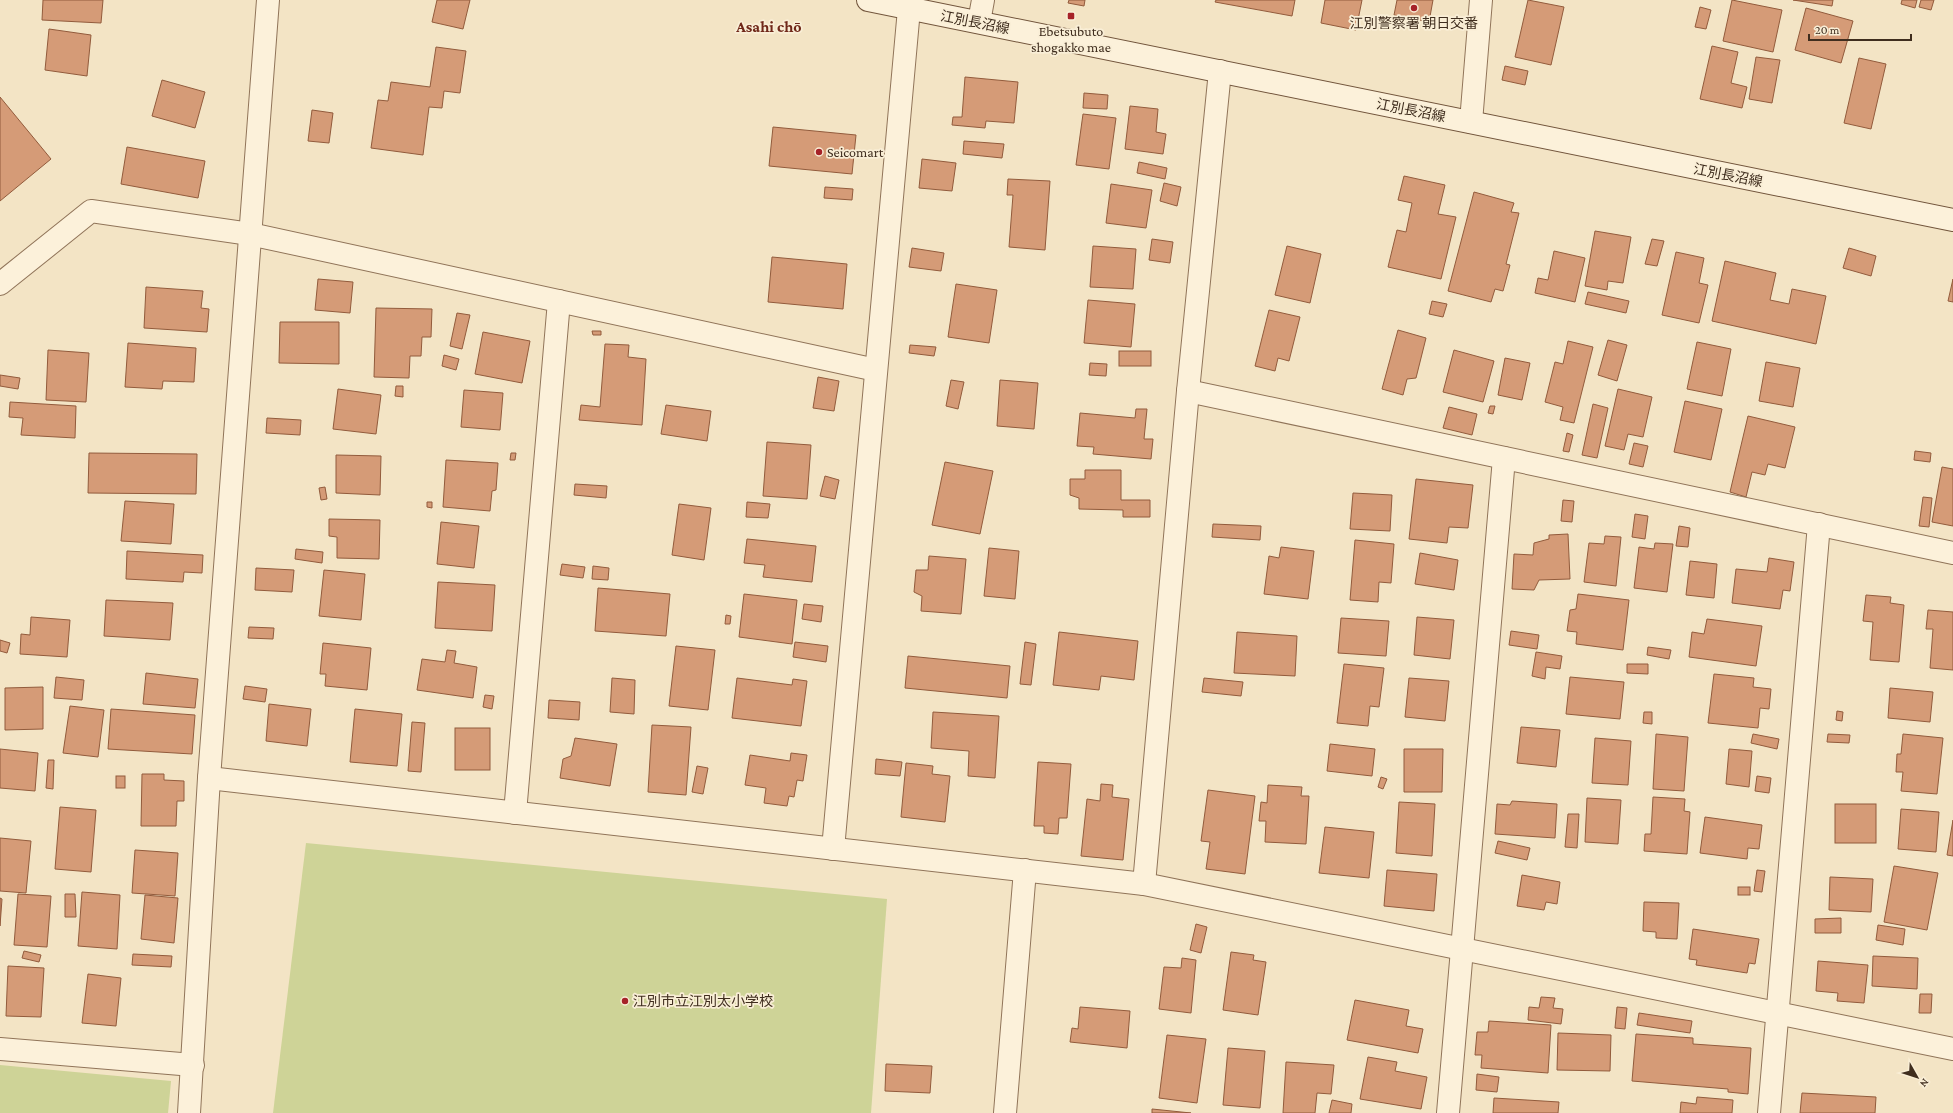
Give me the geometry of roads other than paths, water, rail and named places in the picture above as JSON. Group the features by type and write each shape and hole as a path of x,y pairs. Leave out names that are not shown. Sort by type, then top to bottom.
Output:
{"street":[{"path":"189,1113 209,778 268,0"},
{"name":"江別長沼線","path":"868,0 1953,220"},
{"path":"979,22 983,0"},
{"path":"1471,122 1481,0"},
{"path":"832,849 910,8"},
{"path":"1144,884 1188,390 1220,71"},
{"path":"0,284 90,212 250,234 876,370"},
{"path":"515,813 559,301"},
{"path":"1188,390 1953,553"},
{"path":"1448,1113 1504,458"},
{"path":"1769,1113 1819,524"},
{"path":"209,778 1144,884 1953,1049"},
{"path":"1005,1113 1025,870"},
{"path":"0,1049 193,1065"}],"place":[{"name":"江別警察署 朝日交番","path":"1414,8"},
{"name":"Ebetsubuto shogakko mae","path":"1071,16"},
{"name":"Seicomart","path":"819,152"},
{"name":"江別市立江別太小学校","path":"625,1001"}],"district":[{"name":"Asahi chō","path":"769,26"}]}
